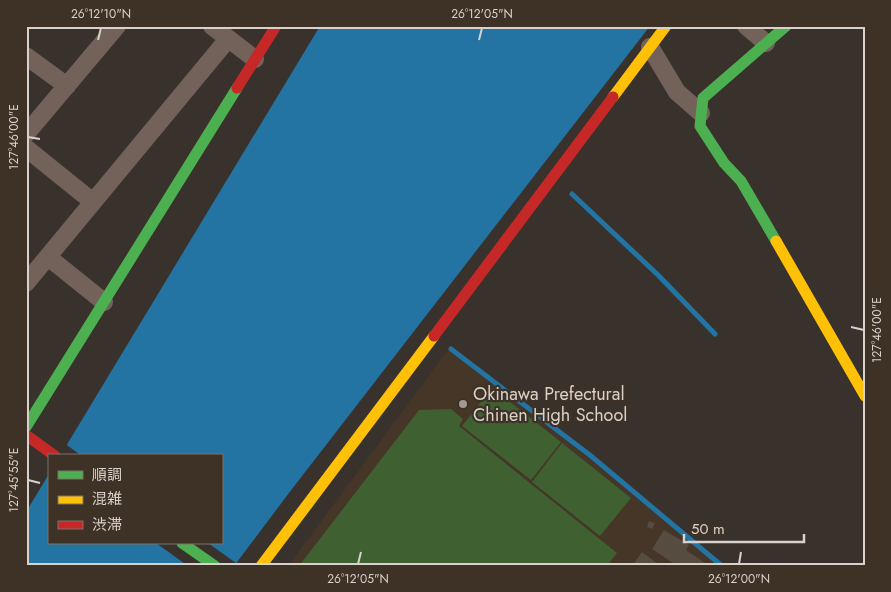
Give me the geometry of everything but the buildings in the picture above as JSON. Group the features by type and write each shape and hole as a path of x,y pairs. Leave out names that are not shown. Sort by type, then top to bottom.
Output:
{"street":[{"path":"26,134 117,26"},
{"path":"212,26 255,59"},
{"path":"26,427 276,26"},
{"path":"261,566 666,26"},
{"path":"746,26 766,43"},
{"path":"786,26 702,98 700,126 724,163 741,181 865,396"},
{"path":"26,283 228,39"},
{"path":"650,47 677,92 701,113"},
{"path":"26,56 67,86"},
{"path":"26,148 93,202"},
{"path":"48,257 104,302"},
{"path":"26,435 51,453"},
{"path":"183,544 215,566"}],"shaded area":[{"name":"Okinawa Prefectural Chinen High School","path":"448,350 590,459 719,566 288,566"}],"green space":[{"path":"492,388 561,442 531,480 462,426"},
{"path":"451,409 463,419 459,426 617,553 607,566 299,566 419,410"},
{"path":"562,443 631,498 600,536 532,482"}],"water":[{"path":"320,26 650,26 234,566 26,566 26,512 48,476 48,544 222,544 222,454 61,454"}],"pier":[{"path":"64,443 79,454 58,454"},
{"path":"157,544 209,544 236,563 234,566 188,566"}],"waterway":[{"path":"572,194 658,275 715,334"},
{"path":"451,349 591,456 722,566"}],"traffic: fast":[{"path":"776,241 741,181 724,163 700,126 703,98 786,26"},
{"path":"26,427 237,88"},
{"path":"183,544 215,566"}],"traffic: slow":[{"path":"613,97 666,26"},
{"path":"776,241 865,396"},
{"path":"261,566 434,336"}],"traffic: jam":[{"path":"237,88 276,26"},
{"path":"434,336 613,97"},
{"path":"26,435 52,454"}],"place":[{"name":"Okinawa Prefectural Chinen High School","path":"463,404"}]}
